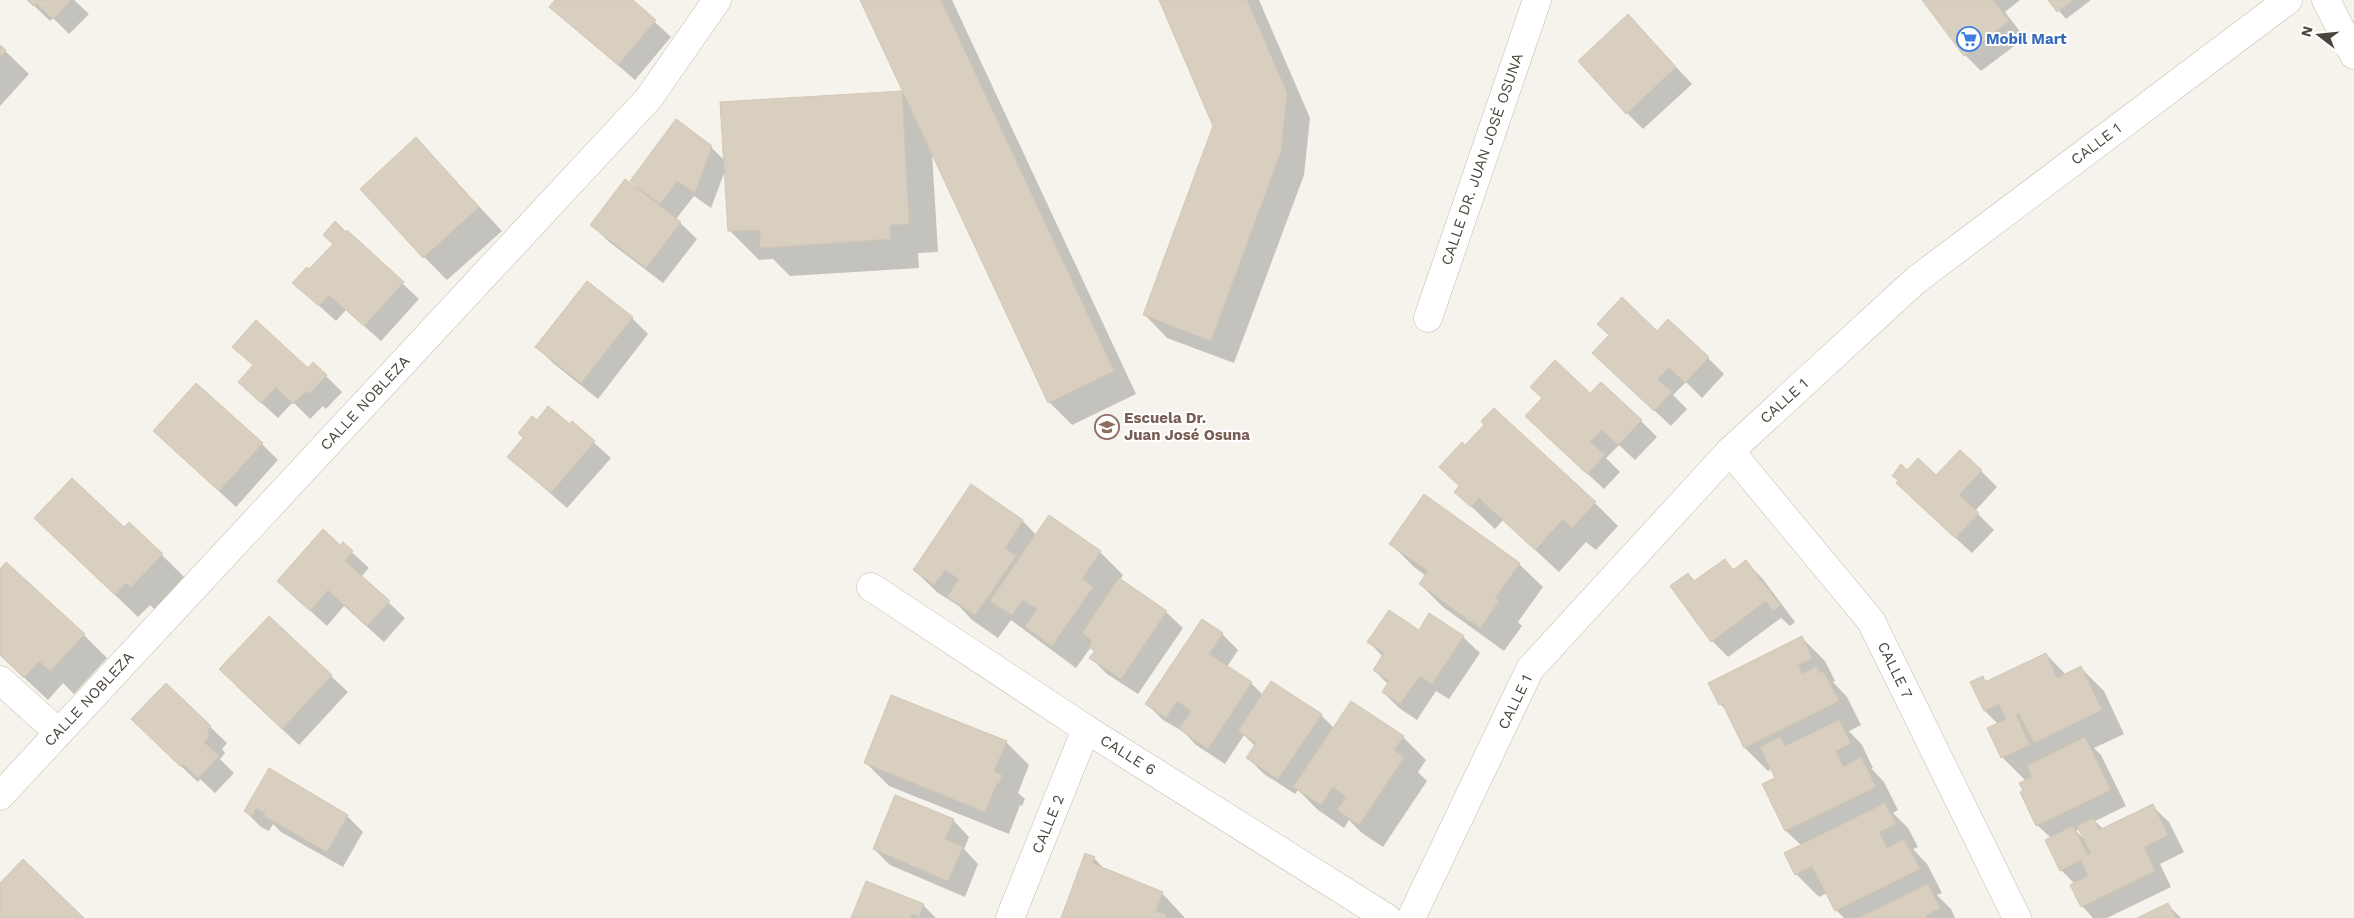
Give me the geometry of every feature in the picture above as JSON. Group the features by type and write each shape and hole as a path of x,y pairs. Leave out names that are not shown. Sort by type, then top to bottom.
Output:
{"street":[{"name":"CALLE NOBLEZA","path":"0,796 649,98 717,0"},
{"name":"CALLE DR. JUAN JOSÉ OSUNA","path":"1428,318 1537,0"},
{"name":"CALLE 1","path":"1411,918 1530,669 1730,451 1916,280 2288,0"},
{"path":"2326,0 2354,55"},
{"name":"CALLE 7","path":"1730,451 1871,621 2017,918"},
{"name":"CALLE 6","path":"871,588 1086,729 1387,918"},
{"path":"0,680 58,732"},
{"name":"CALLE 2","path":"1010,918 1086,729"}],"building":[{"path":"27,0 71,0 53,19 36,3 33,6"},
{"path":"555,0 633,0 656,20 618,65 549,7"},
{"path":"860,0 941,0 1114,371 1048,403"},
{"path":"1159,0 1247,0 1287,93 1281,151 1211,341 1143,315 1213,126"},
{"name":"Mobil Mart","path":"1922,0 1993,0 2009,21 1964,56"},
{"path":"2048,0 2073,0 2057,12"},
{"path":"1628,14 1676,67 1626,114 1578,61"},
{"path":"0,45 6,50 0,58"},
{"path":"902,91 909,224 890,225 890,239 760,248 760,230 728,231 720,102"},
{"path":"676,119 712,146 695,193 677,181 660,204 630,181"},
{"path":"416,137 479,207 423,258 360,189"},
{"path":"625,179 681,222 646,268 590,225"},
{"path":"335,221 404,282 364,326 329,295 319,306 292,283 307,267 309,269 333,244 323,235"},
{"path":"587,281 633,317 581,383 535,347"},
{"path":"1622,297 1657,331 1668,319 1709,357 1685,383 1669,367 1657,379 1672,392 1654,411 1592,353 1609,335 1597,324"},
{"path":"256,320 308,368 313,362 327,375 309,394 306,391 293,404 276,387 261,403 238,382 253,365 232,347"},
{"path":"1555,360 1590,393 1601,382 1642,420 1618,445 1602,430 1590,442 1605,455 1587,474 1525,416 1542,398 1530,387"},
{"path":"196,383 263,443 219,491 153,431"},
{"path":"548,406 570,424 572,421 595,441 551,493 507,457 523,438 518,433 532,416 537,420"},
{"path":"1494,408 1596,502 1572,528 1563,519 1535,550 1479,498 1471,507 1454,492 1459,486 1439,467 1462,442 1465,445 1484,425 1481,421"},
{"path":"1960,450 1982,470 1959,495 1979,513 1955,538 1896,483 1898,480 1892,476 1901,464 1907,470 1918,458 1936,475"},
{"path":"72,478 124,527 129,522 163,554 131,587 126,583 115,595 34,518"},
{"path":"971,484 1023,520 1005,548 1016,556 975,615 947,597 959,579 945,570 934,585 913,570"},
{"path":"1424,494 1520,563 1495,598 1499,601 1480,628 1419,584 1428,571 1389,544"},
{"path":"1049,515 1101,551 1082,579 1093,587 1052,646 1025,627 1037,609 1023,600 1012,615 990,601"},
{"path":"323,529 340,545 343,542 353,551 345,561 390,601 367,626 328,590 310,611 277,581"},
{"path":"1725,559 1733,570 1746,560 1780,605 1773,611 1766,601 1711,642 1670,586 1688,573 1694,581"},
{"path":"6,562 85,634 50,671 39,661 24,678 0,655 0,569"},
{"path":"1119,578 1167,611 1121,679 1089,658 1095,651 1089,647 1092,641 1082,633"},
{"path":"1389,610 1419,630 1429,613 1464,636 1432,684 1420,676 1400,704 1382,692 1389,681 1373,670 1384,653 1367,642"},
{"path":"269,616 332,675 282,729 219,669"},
{"path":"1202,619 1223,633 1209,654 1252,682 1208,749 1179,729 1191,711 1177,701 1166,718 1145,704"},
{"path":"1802,636 1812,658 1798,665 1802,674 1817,666 1820,673 1824,672 1839,701 1744,748 1722,703 1719,705 1708,683"},
{"path":"2046,653 2057,678 2081,666 2102,710 2034,743 2019,713 2016,715 2030,745 2001,758 1987,728 2006,719 1999,704 1984,711 1970,682 1983,676 1985,682"},
{"path":"1271,681 1322,714 1278,779 1246,758 1256,743 1238,731"},
{"path":"166,683 211,726 207,732 210,736 204,742 219,756 198,778 183,764 181,767 131,719"},
{"path":"891,695 1007,741 994,771 1002,775 985,812 864,763"},
{"path":"1351,701 1404,736 1394,750 1404,757 1359,825 1337,810 1346,797 1333,787 1321,805 1293,787"},
{"path":"1839,720 1851,744 1835,751 1843,767 1861,757 1876,787 1785,831 1762,784 1775,778 1760,747 1780,737 1785,746"},
{"path":"2085,737 2111,790 2036,826 2020,792 2023,790 2019,783 2032,777 2027,766"},
{"path":"269,768 348,815 327,852 264,816 265,813 256,808 252,816 244,811"},
{"path":"895,795 954,819 945,839 963,847 948,881 873,849"},
{"path":"1885,803 1896,824 1879,832 1887,848 1904,839 1920,869 1835,911 1812,866 1795,875 1784,853"},
{"path":"2153,804 2168,835 2144,847 2155,871 2081,907 2070,885 2088,876 2081,860 2060,871 2045,840 2073,826 2088,855 2091,854 2077,826 2093,818 2099,830"},
{"path":"1085,853 1095,857 1092,863 1163,892 1156,911 1166,915 1165,918 1061,918"},
{"path":"23,859 84,918 0,918 0,883"},
{"path":"866,881 924,904 919,917 912,914 910,918 851,918"},
{"path":"1928,884 1940,908 1926,915 1927,918 1859,918"},
{"path":"2168,903 2176,918 2137,918"}],"place":[{"name":"Mobil Mart","path":"1969,39"},
{"name":"Escuela Dr. Juan José Osuna","path":"1107,427"}]}
